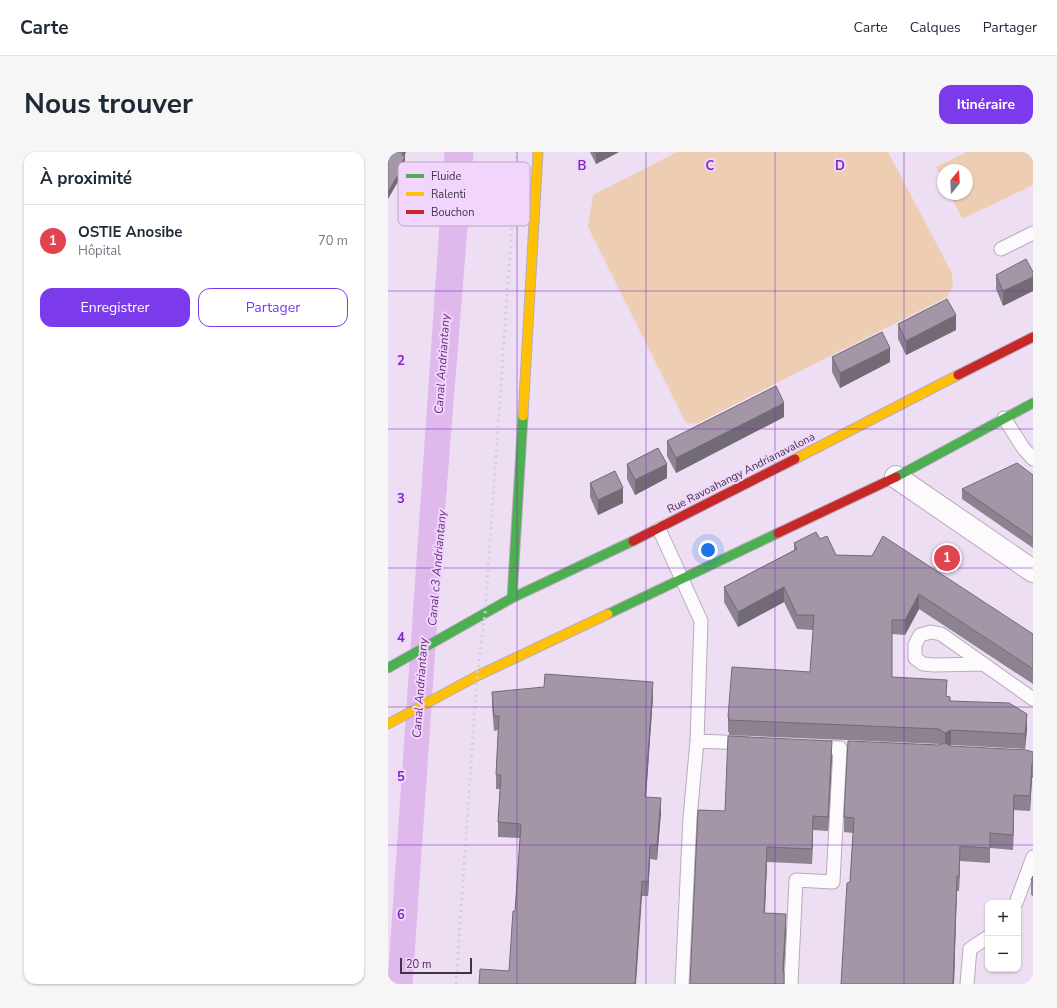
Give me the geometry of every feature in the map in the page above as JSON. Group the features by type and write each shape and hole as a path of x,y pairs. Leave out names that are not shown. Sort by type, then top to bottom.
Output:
{"main road":[{"path":"512,598 538,152"},
{"name":"Rue Ravoahangy Andrianavalona","path":"388,667 512,598 659,529 1033,337"},
{"path":"388,724 477,676 682,580 896,477 1033,403"}],"street":[{"path":"896,477 1033,571"}],"lane":[{"path":"1001,249 1033,233"},
{"path":"1004,418 1024,449 1033,459"},
{"path":"659,529 701,621 696,741 690,818 682,984"},
{"path":"984,664 923,664 914,658 915,645 920,635 931,632 941,634 984,664 1033,699"},
{"path":"696,741 760,744"},
{"path":"800,746 855,749"},
{"path":"791,984 796,880 833,882 840,748"},
{"path":"1017,900 1033,857"},
{"path":"967,984 970,949 985,939"}],"shaded area":[{"path":"677,152 888,152 952,273 953,286 947,297 696,424 686,423 588,227 593,195"},
{"path":"967,152 1033,152 1033,185 962,219 953,200 973,200 973,164 942,164"}],"building":[{"path":"388,152 403,152 402,155 405,156 402,162 398,162 398,175 388,192"},
{"path":"1026,259 1033,272 1033,277 1003,291 996,275"},
{"path":"947,299 956,315 906,341 898,324"},
{"path":"882,332 890,348 840,373 832,357"},
{"path":"776,386 784,403 676,458 667,441"},
{"path":"658,448 667,464 635,480 627,464"},
{"path":"1017,463 1033,475 1033,538 962,489"},
{"path":"615,471 623,488 598,500 590,483"},
{"path":"816,532 820,539 827,536 836,555 872,556 883,536 1033,634 1033,669 919,594 905,620 892,620 892,677 947,680 946,696 950,697 950,701 1009,703 1027,714 1025,734 951,730 945,733 939,729 729,720 732,667 810,672 814,615 797,615 784,587 738,612 724,587 797,549 794,543"},
{"path":"545,674 653,682 645,797 661,798 657,845 650,845 648,882 642,881 635,984 479,984 480,969 509,971 521,824 498,822 501,775 496,775 499,716 494,716 492,692 544,687"},
{"path":"728,736 832,741 828,817 813,816 812,849 767,847 764,913 786,914 783,969 784,984 690,984 698,810 725,811"},
{"path":"848,741 939,745 945,743 951,746 1026,750 1033,752 1030,796 1014,795 1013,835 990,833 990,848 960,846 959,877 957,876 953,984 841,984 847,883 850,882 854,818 844,817"}],"waterway":[{"name":"Canal Andriantany","path":"456,162 457,152"},
{"name":"Canal c3 Andriantany","path":"469,162 470,152"},
{"name":"Canal Andriantany","path":"400,984 452,226"},
{"name":"Canal c3 Andriantany","path":"406,984 412,880 464,226"}],"railway":[{"path":"516,162 517,152"},
{"path":"456,984 477,676 485,614 512,226"}],"traffic: fast":[{"path":"896,477 1033,403"},
{"path":"512,598 523,416"},
{"path":"608,614 778,533"},
{"path":"388,668 512,598 633,541"}],"traffic: slow":[{"path":"523,416 538,152"},
{"path":"795,459 958,375"},
{"path":"388,724 477,676 608,614"}],"traffic: jam":[{"path":"958,375 1033,337"},
{"path":"633,541 795,459"},
{"path":"778,533 896,477"}],"place":[{"name":"OSTIE Anosibe","path":"947,558"}]}
